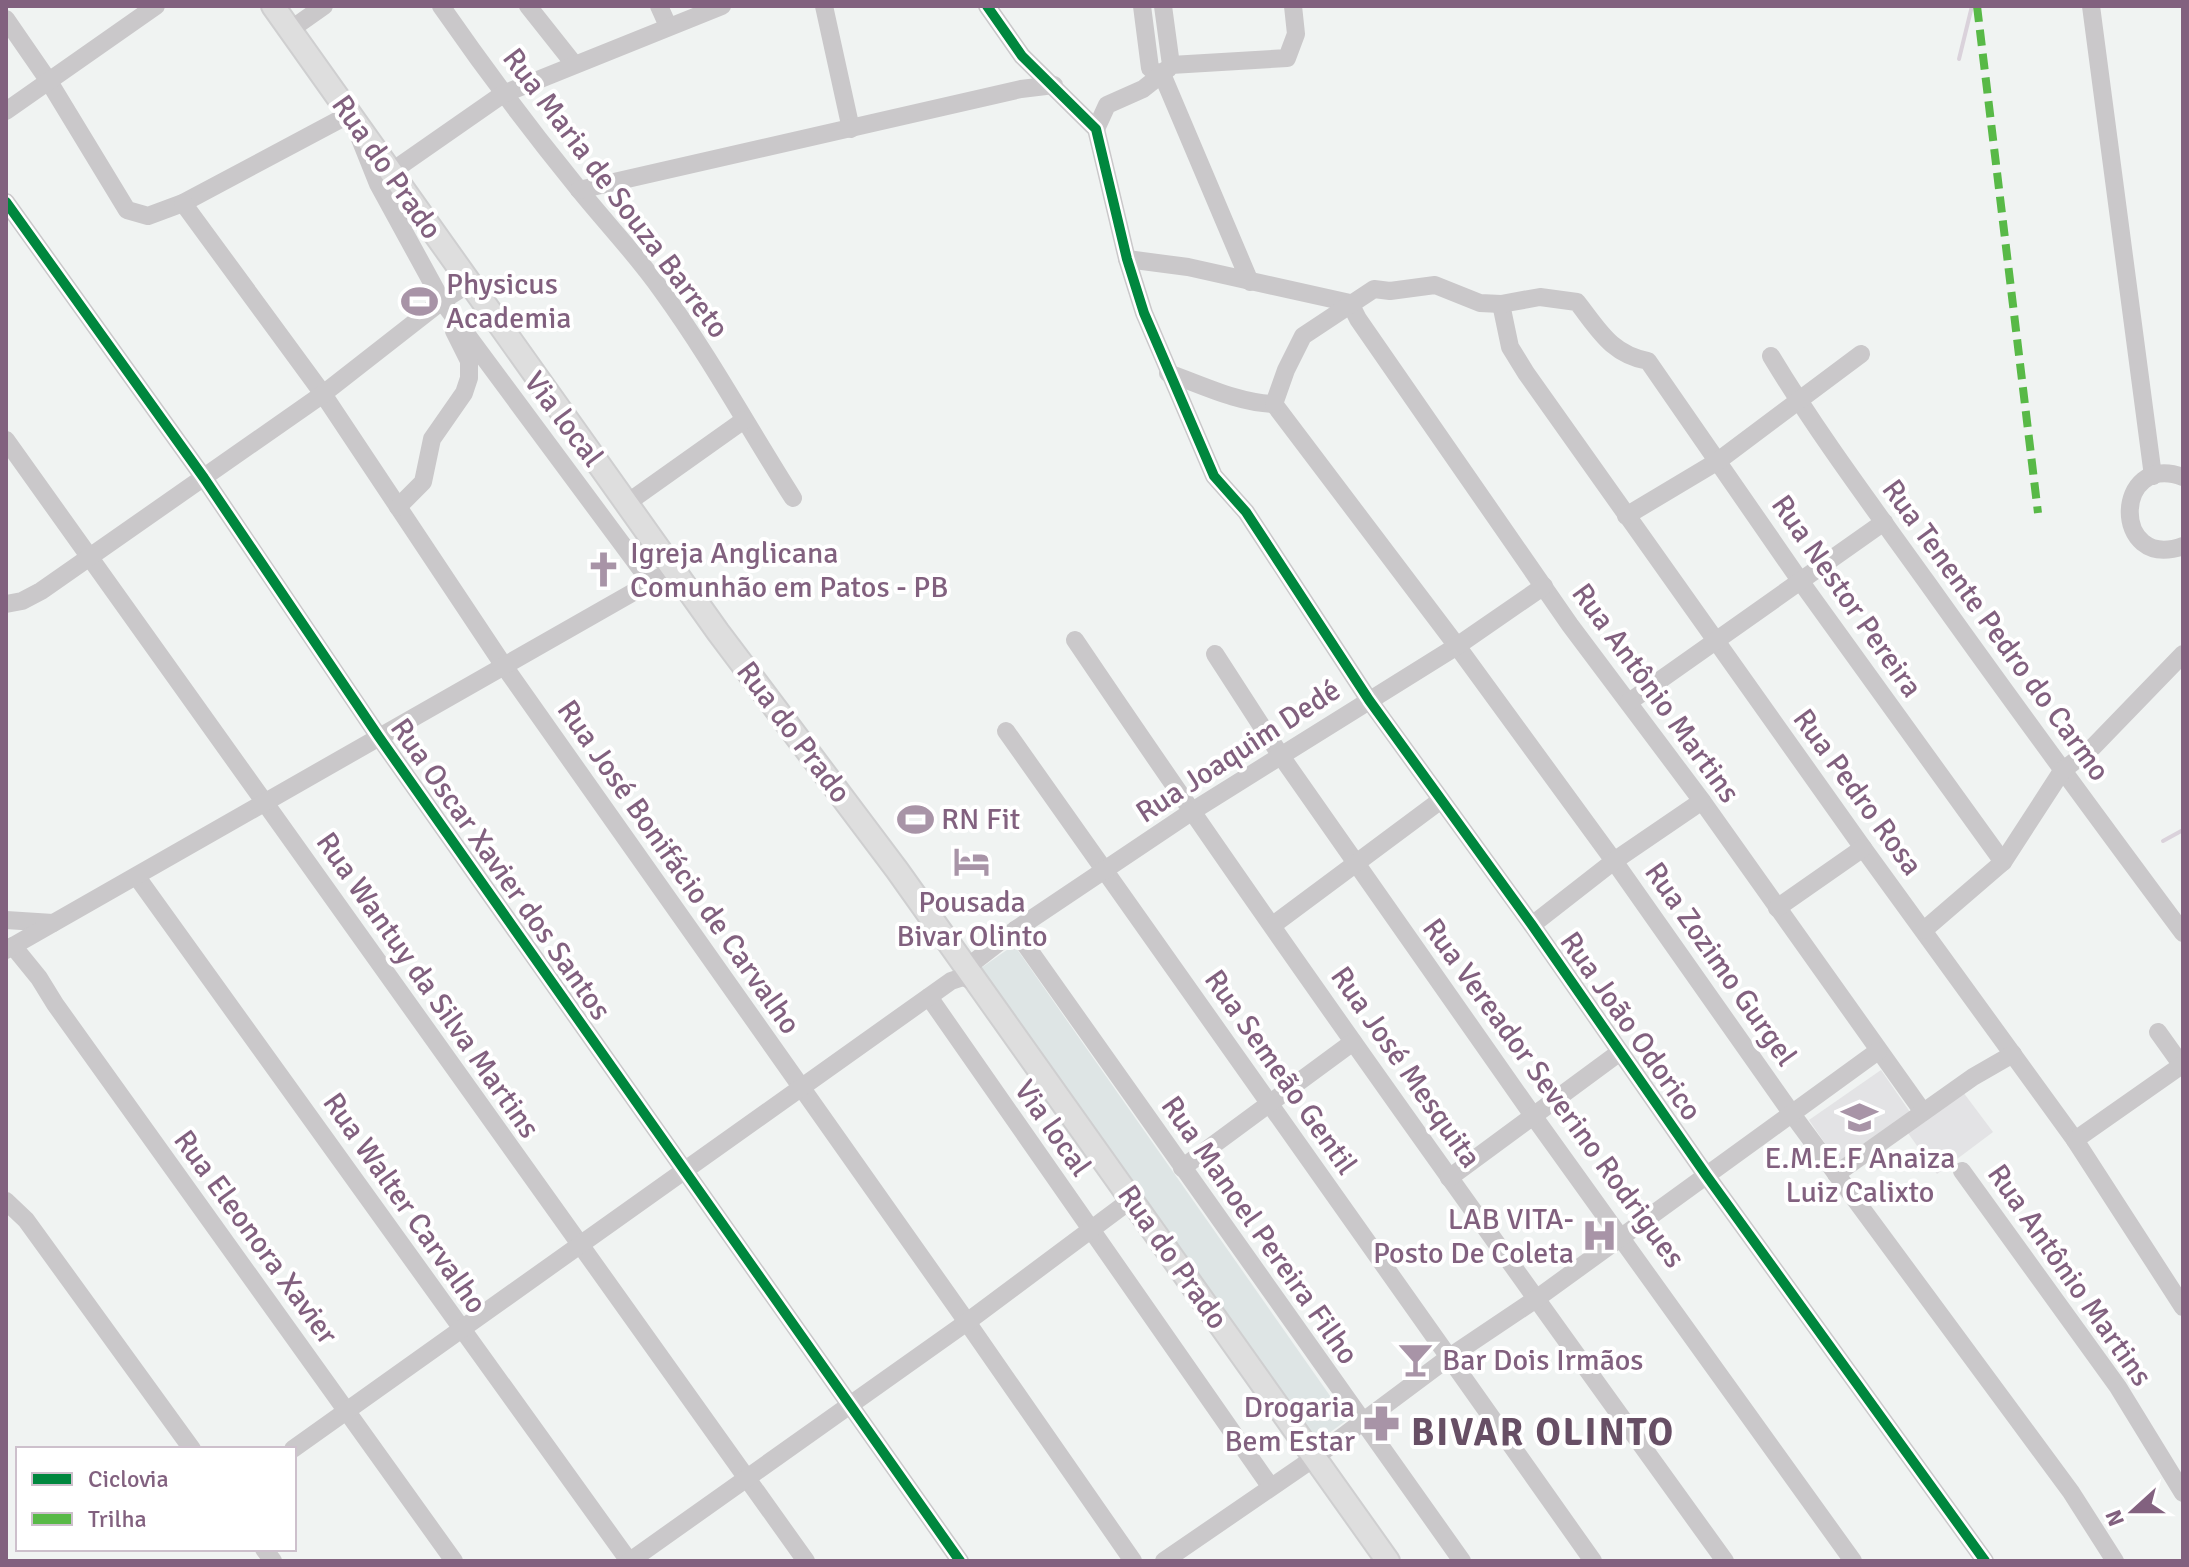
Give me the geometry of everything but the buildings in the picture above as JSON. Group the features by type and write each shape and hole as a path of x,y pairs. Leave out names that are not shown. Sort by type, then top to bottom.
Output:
{"main road":[{"name":"Rua do Prado","path":"273,6 962,970 1132,1199 1388,1561"}],"street":[{"path":"6,111 156,6"},
{"path":"290,30 324,6"},
{"name":"Rua Maria de Souza Barreto","path":"441,6 503,94 579,190 633,251 663,292 697,340 793,498"},
{"path":"528,6 574,64"},
{"path":"659,6 668,26"},
{"path":"391,172 503,94 722,6"},
{"path":"824,6 851,129"},
{"path":"987,6 1022,56 1096,129 1107,105 1143,89 1161,69 1163,6"},
{"path":"1142,6 1161,69 1250,282"},
{"path":"1161,69 1287,58 1296,34 1293,6"},
{"path":"2091,6 2153,476"},
{"path":"6,19 48,80 127,210 148,216 183,203 350,114"},
{"path":"579,190 1021,89 1054,85"},
{"name":"Via local","path":"350,114 378,184 442,301 651,583"},
{"name":"Rua João Odorico","path":"1096,129 1127,259 1144,313 1214,476 1246,512 1369,700 1985,1561"},
{"name":"Rua Oscar Xavier dos Santos","path":"6,202 204,478 379,737 960,1561"},
{"name":"Rua José Bonifácio de Carvalho","path":"183,203 323,394 504,666 1133,1561"},
{"path":"1127,259 1188,267 1350,303"},
{"path":"6,604 30,598 204,478 323,394 442,301 470,283"},
{"path":"1168,373 1224,394 1274,404 1303,336 1374,289 1390,291 1435,285 1480,303 1501,304"},
{"name":"Rua Nestor Pereira","path":"1501,304 1540,297 1577,302 1619,351 1630,358 1648,361 1801,582 2003,862"},
{"path":"398,507 423,482 432,439 464,393 469,378 469,361 442,301"},
{"name":"Rua Antônio Martins","path":"1350,303 1358,319 1544,586 1702,801 1923,1112"},
{"name":"Rua Pedro Rosa","path":"1501,304 1510,347 1626,516 2075,1140 2183,1307"},
{"path":"1626,516 1718,461 1861,354"},
{"name":"Rua Tenente Pedro do Carmo","path":"1771,356 1798,401 1884,522 2062,771 2183,933"},
{"name":"Rua Zozimo Gurgel","path":"1274,404 1614,861 1792,1114 2071,1492 2115,1561"},
{"path":"627,503 744,420"},
{"name":"Rua Wantuy da Silva Martins","path":"6,440 806,1561"},
{"path":"2183,477 2163,473 2135,489 2130,499 2129,520 2140,539 2159,549 2183,546"},
{"path":"1629,702 1884,522"},
{"path":"10,948 674,569"},
{"name":"Rua Joaquim Dedé","path":"296,1447 929,997 1015,930 1191,812 1457,646 1544,586"},
{"name":"Rua José Mesquita","path":"1075,640 1191,812 1353,1042 1725,1561"},
{"name":"Rua Vereador Severino Rodrigues","path":"1215,654 1281,756 1534,1117 1853,1561"},
{"path":"1924,930 2003,862 2062,771 2093,747 2183,654"},
{"name":"Rua Semeão Gentil","path":"1006,731 1593,1561"},
{"path":"1273,925 1441,800"},
{"path":"1532,925 1614,861 1702,801"},
{"path":"1777,908 1863,848"},
{"name":"Rua Walter Carvalho","path":"137,877 630,1561"},
{"path":"6,920 53,923"},
{"name":"Rua Manoel Pereira Filho","path":"1015,930 1462,1561"},
{"name":"Rua Eleonora Xavier","path":"10,948 39,978 454,1561"},
{"name":"Via local","path":"929,997 1270,1486"},
{"path":"2075,1140 2182,1066 2158,1032"},
{"path":"1182,1168 1353,1042"},
{"path":"1164,1561 1314,1458 1448,1358 1536,1299 1878,1051"},
{"path":"1449,1178 1620,1052"},
{"path":"1836,1174 1973,1077 2013,1054"},
{"name":"Rua Antônio Martins","path":"1962,1171 2118,1387 2183,1493"},
{"path":"630,1561 967,1322 1132,1199"},
{"path":"6,1201 26,1220 191,1447"}],"shaded area":[{"path":"1014,945 1347,1420 1314,1444 981,968"},
{"name":"E.M.E.F Anaiza Luiz Calixto","path":"1881,1070 1912,1115 1840,1165 1809,1120"},
{"path":"1963,1092 1993,1132 1937,1174 1908,1133"}],"waterway":[{"path":"1959,59 1972,6"},
{"path":"2163,841 2183,830"}],"marked path":[{"path":"1977,6 2038,513"}],"cycle path":[{"path":"987,6 1022,56 1096,129 1127,259 1144,313 1214,476 1246,512 1369,700 1985,1561"},
{"path":"6,202 204,478 379,737 960,1561"}],"place":[{"name":"Physicus Academia","path":"420,301"},
{"name":"Igreja Anglicana Comunhão em Patos - PB","path":"604,570"},
{"name":"RN Fit","path":"915,819"},
{"name":"Pousada Bivar Olinto","path":"972,861"},
{"name":"E.M.E.F Anaiza Luiz Calixto","path":"1860,1117"},
{"name":"LAB VITA- Posto De Coleta","path":"1600,1236"},
{"name":"Bar Dois Irmãos","path":"1416,1360"},
{"name":"Drogaria Bem Estar","path":"1381,1424"}],"district":[{"name":"BIVAR OLINTO","path":"1543,1432"}]}
